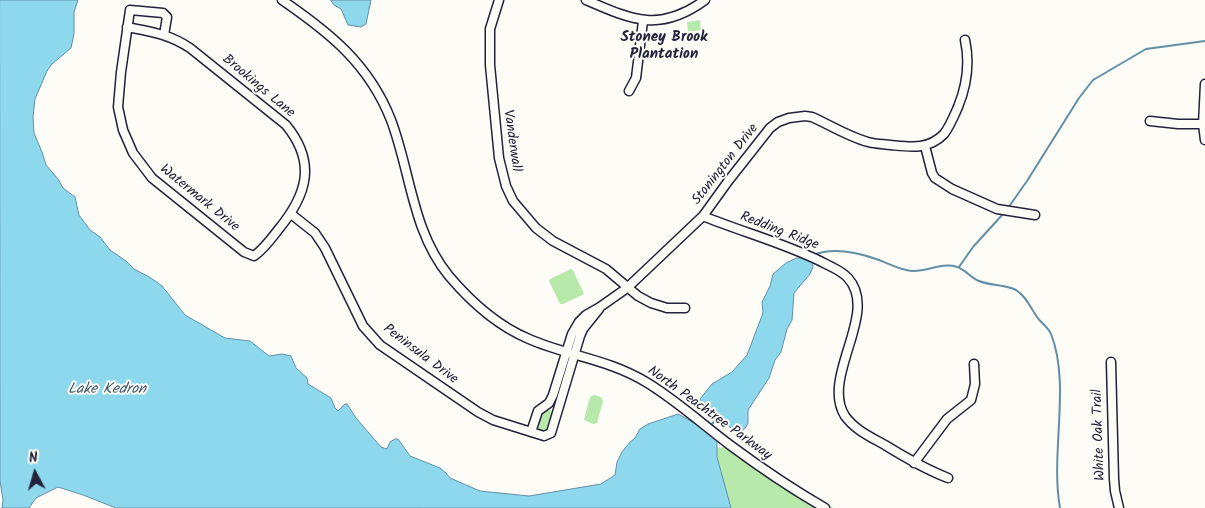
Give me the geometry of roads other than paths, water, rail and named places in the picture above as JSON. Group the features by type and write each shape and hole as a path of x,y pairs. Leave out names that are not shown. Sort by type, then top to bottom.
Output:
{"street":[{"name":"North Peachtree Parkway","path":"282,0 323,28 345,50 372,82 390,120 421,227 449,276 486,314 529,339 614,365 646,382 767,471 825,508"},
{"name":"Vanderwall","path":"499,0 490,29 489,51 502,174 513,201 536,228 553,240 606,269 627,288 651,303 667,308 686,308"},
{"path":"586,0 633,19 643,21 684,14 705,0"},
{"name":"Watermark Drive","path":"164,35 167,18 163,14 130,10 118,107 123,130 133,154 152,178 250,255 254,256 258,253 291,214"},
{"path":"629,90 636,78 643,21"},
{"name":"Brookings Lane","path":"127,28 176,39 194,50 286,125 296,137 304,158 306,174 302,195 291,214"},
{"path":"965,40 968,76 964,92 944,133 925,146 929,168 935,178 952,189 984,204 1006,211 1035,215"},
{"path":"1205,84 1203,124 1205,140"},
{"name":"Stonington Drive","path":"566,351 579,322 586,315 627,288 702,216 770,128 778,122 789,118 812,117 869,142 907,148 925,146"},
{"path":"1150,121 1203,124"},
{"name":"Peninsula Drive","path":"291,214 315,233 325,248 363,326 380,345 478,412 493,420 544,436 551,433 576,353"},
{"name":"Redding Ridge","path":"702,216 733,229 775,241 810,256 844,274 851,282 856,293 858,310 839,388 840,406 845,416 861,432 914,463 948,478"},
{"name":"Stonington Drive","path":"576,353 583,329 600,307"},
{"path":"531,432 538,411 550,400 566,351"},
{"name":"White Oak Trail","path":"1111,362 1114,479 1119,508"},
{"path":"914,463 947,419 971,400 976,384 974,364"},
{"path":"550,400 560,404"}],"water":[{"name":"Lake Kedron","path":"0,0 78,0 74,12 74,34 71,48 52,64 47,71 35,99 34,133 46,165 63,188 75,197 79,215 90,230 100,237 110,250 134,269 162,286 185,315 225,338 250,341 269,356 282,354 291,356 296,368 307,378 308,384 331,398 338,411 347,404 356,418 381,447 387,449 390,442 398,439 410,456 440,468 450,478 480,491 529,496 601,484 615,475 617,462 622,452 635,438 640,429 648,424 678,414 713,433 717,441 717,457 731,508 116,508 58,487 36,498 29,508 2,508 3,500 0,481"},
{"path":"331,0 371,0 366,24 361,27 348,25 341,9 334,5"},
{"path":"797,258 812,260 813,267 810,274 794,293 792,320 787,329 781,352 775,360 769,378 748,410 748,423 743,430 735,431 704,407 700,399 712,384 732,372 747,355 763,313 762,302 770,286 773,274 786,263"}],"waterway":[{"path":"1008,208 1079,98 1093,80 1146,49 1205,41"},
{"path":"959,267 973,247 1003,214"},
{"path":"813,255 828,251 861,254 912,271 951,266 960,268 979,281 1012,288 1023,295 1050,332 1057,354 1060,397 1057,465 1060,508"},
{"path":"712,424 718,417"}],"district":[{"name":"Stoney Brook Plantation","path":"664,46"}]}
